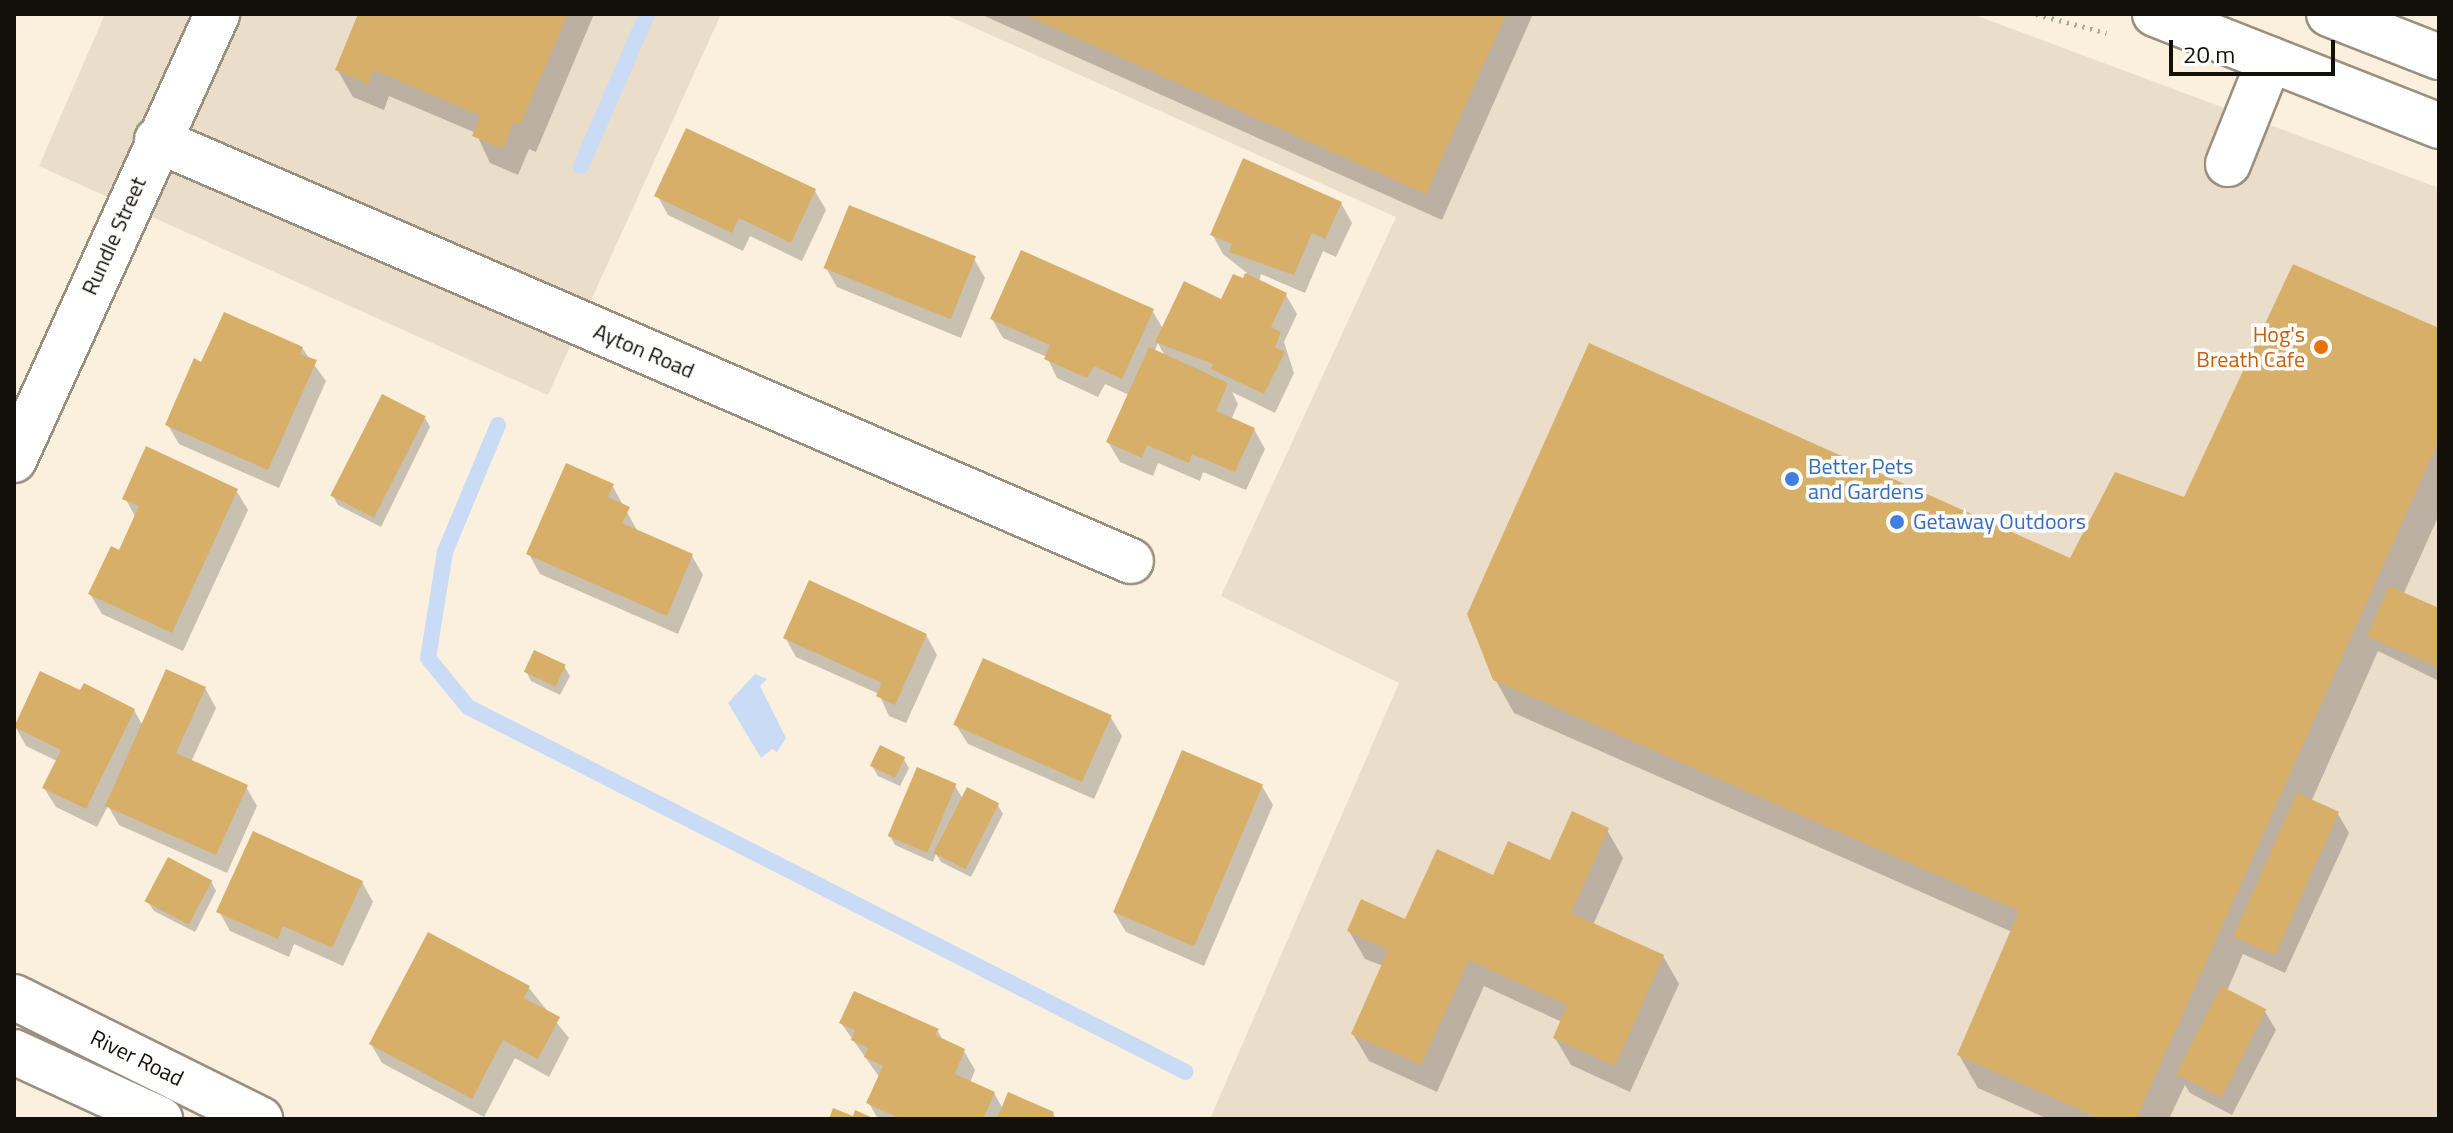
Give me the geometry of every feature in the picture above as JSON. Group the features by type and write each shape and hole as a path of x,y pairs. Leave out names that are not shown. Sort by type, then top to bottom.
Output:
{"main road":[{"name":"Rundle Street","path":"14,460 157,140 217,14"},
{"path":"2155,14 2439,126"},
{"path":"2329,14 2439,57"},
{"path":"2228,164 2270,59"},
{"name":"Ayton Road","path":"157,140 1131,561"},
{"name":"River Road","path":"14,997 260,1119"},
{"name":"River Road","path":"14,1052 160,1119"}],"shaded area":[{"path":"105,14 721,14 548,395 39,166"},
{"path":"944,14 1972,14 2439,188 2439,1119 1210,1119 1399,683 1221,596 1396,217"}],"water":[{"path":"755,674 767,679 760,686 786,738 777,752 772,749 761,758 728,703"}],"building":[{"path":"358,14 568,14 520,125 513,123 503,149 472,136 481,116 374,70 368,84 335,70"},
{"path":"1023,14 1506,14 1426,194"},
{"path":"686,128 816,189 791,243 739,218 732,233 654,196"},
{"path":"1243,158 1342,202 1325,239 1312,233 1294,275 1229,252 1232,244 1210,235"},
{"path":"849,205 976,256 951,319 824,268"},
{"path":"1021,250 1154,309 1122,379 1094,366 1087,378 1044,359 1050,345 990,319"},
{"path":"2293,264 2439,328 2439,440 2136,1119 2101,1119 1957,1055 2019,911 1493,680 1467,614 1589,343 2070,558 2115,472 2184,497"},
{"path":"1245,273 1287,293 1271,327 1281,332 1275,347 1285,352 1264,394 1211,369 1213,364 1155,342 1184,281 1221,299 1233,274 1243,278"},
{"path":"224,312 303,347 300,354 317,360 268,470 165,425 194,358 201,362"},
{"path":"1149,347 1228,383 1216,411 1255,428 1235,472 1192,454 1189,463 1147,445 1142,458 1106,442"},
{"path":"382,394 426,416 374,518 330,496"},
{"path":"146,446 238,489 172,633 88,594 111,546 119,550 139,506 122,499"},
{"path":"566,463 614,484 608,497 630,507 622,523 693,554 667,616 526,554"},
{"path":"809,580 927,634 895,705 876,696 882,683 783,638"},
{"path":"2389,586 2439,608 2439,668 2367,636"},
{"path":"534,650 566,665 556,687 524,672"},
{"path":"983,658 1112,715 1082,782 953,725"},
{"path":"166,669 206,687 176,753 248,785 216,855 105,806"},
{"path":"40,671 80,690 84,683 135,709 86,809 42,788 61,750 14,727"},
{"path":"880,745 905,757 895,778 870,766"},
{"path":"1182,750 1263,784 1194,946 1113,912"},
{"path":"917,767 957,784 927,853 888,836"},
{"path":"967,787 999,803 965,869 933,853"},
{"path":"2297,793 2339,812 2275,955 2233,936"},
{"path":"1572,811 1609,828 1571,913 1664,955 1615,1066 1553,1038 1567,1005 1469,960 1421,1065 1351,1034 1388,950 1347,931 1361,899 1405,919 1437,849 1493,875 1508,841 1550,860"},
{"path":"253,831 363,881 332,948 283,926 278,939 216,912"},
{"path":"168,857 212,880 189,925 145,901"},
{"path":"428,932 530,986 524,998 560,1017 538,1059 503,1040 472,1099 369,1044"},
{"path":"2221,986 2266,1009 2221,1097 2176,1074"},
{"path":"854,991 939,1029 935,1035 965,1049 955,1074 995,1092 983,1119 901,1119 866,1103 883,1066 864,1057 868,1048 851,1040 855,1030 839,1023"},
{"path":"1008,1092 1054,1112 1051,1119 997,1119"},
{"path":"833,1108 853,1116 855,1110 875,1119 829,1119"}],"waterway":[{"path":"581,166 647,14"},
{"path":"498,425 445,552 428,658 468,707 1186,1072"}],"place":[{"name":"Hog's Breath Cafe","path":"2321,347"},
{"name":"Better Pets and Gardens","path":"1792,479"},
{"name":"Getaway Outdoors","path":"1897,522"}]}
